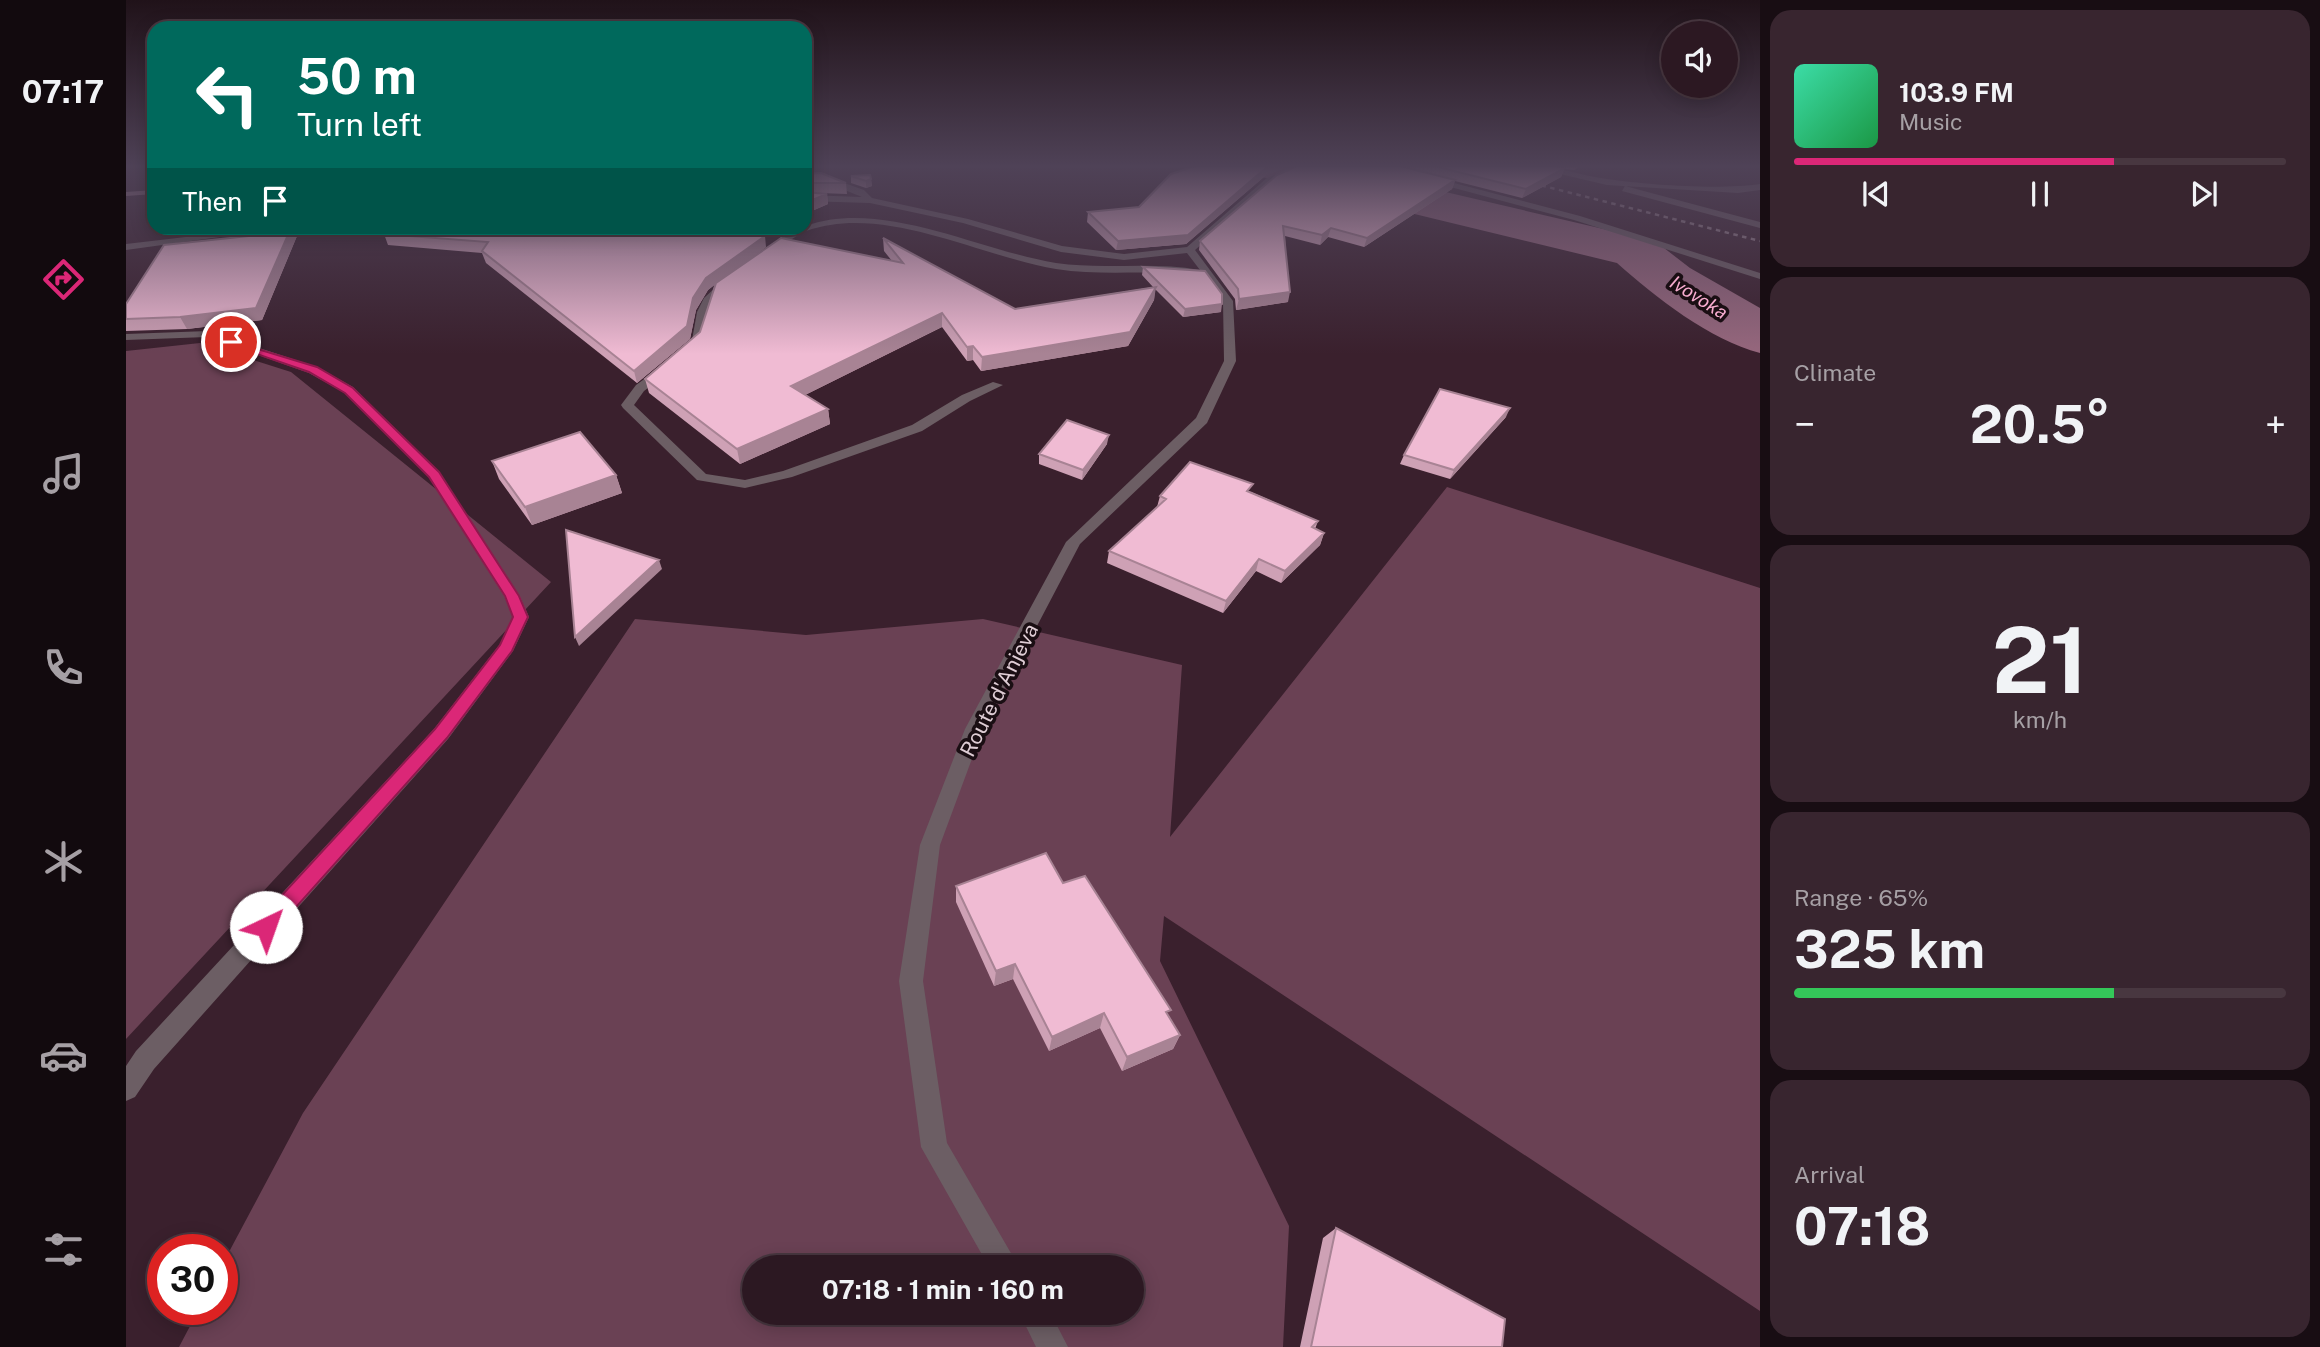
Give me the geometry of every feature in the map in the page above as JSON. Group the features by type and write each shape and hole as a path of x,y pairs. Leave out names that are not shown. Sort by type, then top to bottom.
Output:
{"street":[{"path":"913,229 1014,259 1059,266 1101,269 1158,267 1211,275"},
{"path":"992,229 1061,249 1124,257 1190,250 1214,229"},
{"path":"1611,229 1760,276"},
{"path":"126,247 223,235"},
{"path":"757,264 794,235"},
{"name":"Route d'Anjeva","path":"998,1255 934,1147 911,981 930,845 974,729 1074,542 1202,420 1230,361 1228,301 1190,250"},
{"path":"745,271 705,298 698,341 680,359 640,388 627,405 702,477 745,484 788,474 918,428 966,398 997,385"},
{"path":"126,338 208,334 313,370 349,390 434,475 512,596 521,617 507,647 441,734 145,1059 126,1088"},
{"path":"1040,1325 1053,1347"}],"shaded area":[{"path":"200,343 291,372 551,582 126,1039 126,351"},
{"path":"1447,487 1760,588 1760,1311 1164,916 1160,961 1289,1226 1283,1347 179,1347 191,1325 238,1325 238,1235 303,1113 635,619 806,635 983,619 1182,665 1170,837"}],"building":[{"path":"1105,229 1195,229 1188,235 1118,241"},
{"path":"1214,229 1283,229 1290,292 1239,299 1238,289 1200,241"},
{"path":"1295,229 1330,229 1322,235"},
{"path":"1334,229 1381,229 1367,238"},
{"path":"259,235 288,235 256,308 180,317 126,319 126,304 164,245"},
{"path":"397,235 765,236 706,278 693,298 687,326 634,371 482,251 488,242"},
{"path":"781,238 903,263 883,238 1015,309 1156,287 1130,332 982,357 973,346 967,347 942,313 791,386 828,409 737,449 645,379 700,332 716,283"},
{"path":"1143,267 1205,271 1222,294 1222,304 1185,309"},
{"path":"1440,389 1510,408 1454,470 1404,455"},
{"path":"1067,420 1109,435 1083,470 1039,454"},
{"path":"580,432 616,475 525,507 492,461"},
{"path":"1190,462 1253,484 1247,491 1318,521 1312,527 1324,533 1285,571 1259,559 1226,601 1109,551 1166,499 1160,496"},
{"path":"566,530 659,560 575,637"},
{"path":"1046,853 1063,883 1085,876 1171,1010 1166,1012 1180,1035 1127,1057 1104,1013 1052,1037 1015,964 996,971 956,886"},
{"path":"1336,1228 1505,1319 1502,1347 1311,1347"}],"waterway":[{"name":"Ivovoka","path":"1548,229 1636,252 1670,280 1760,334"}],"railway":[{"path":"1712,229 1760,241"}],"route":[{"path":"231,342 313,370 349,390 434,475 512,596 521,617 507,647 441,734 266,927"}]}
